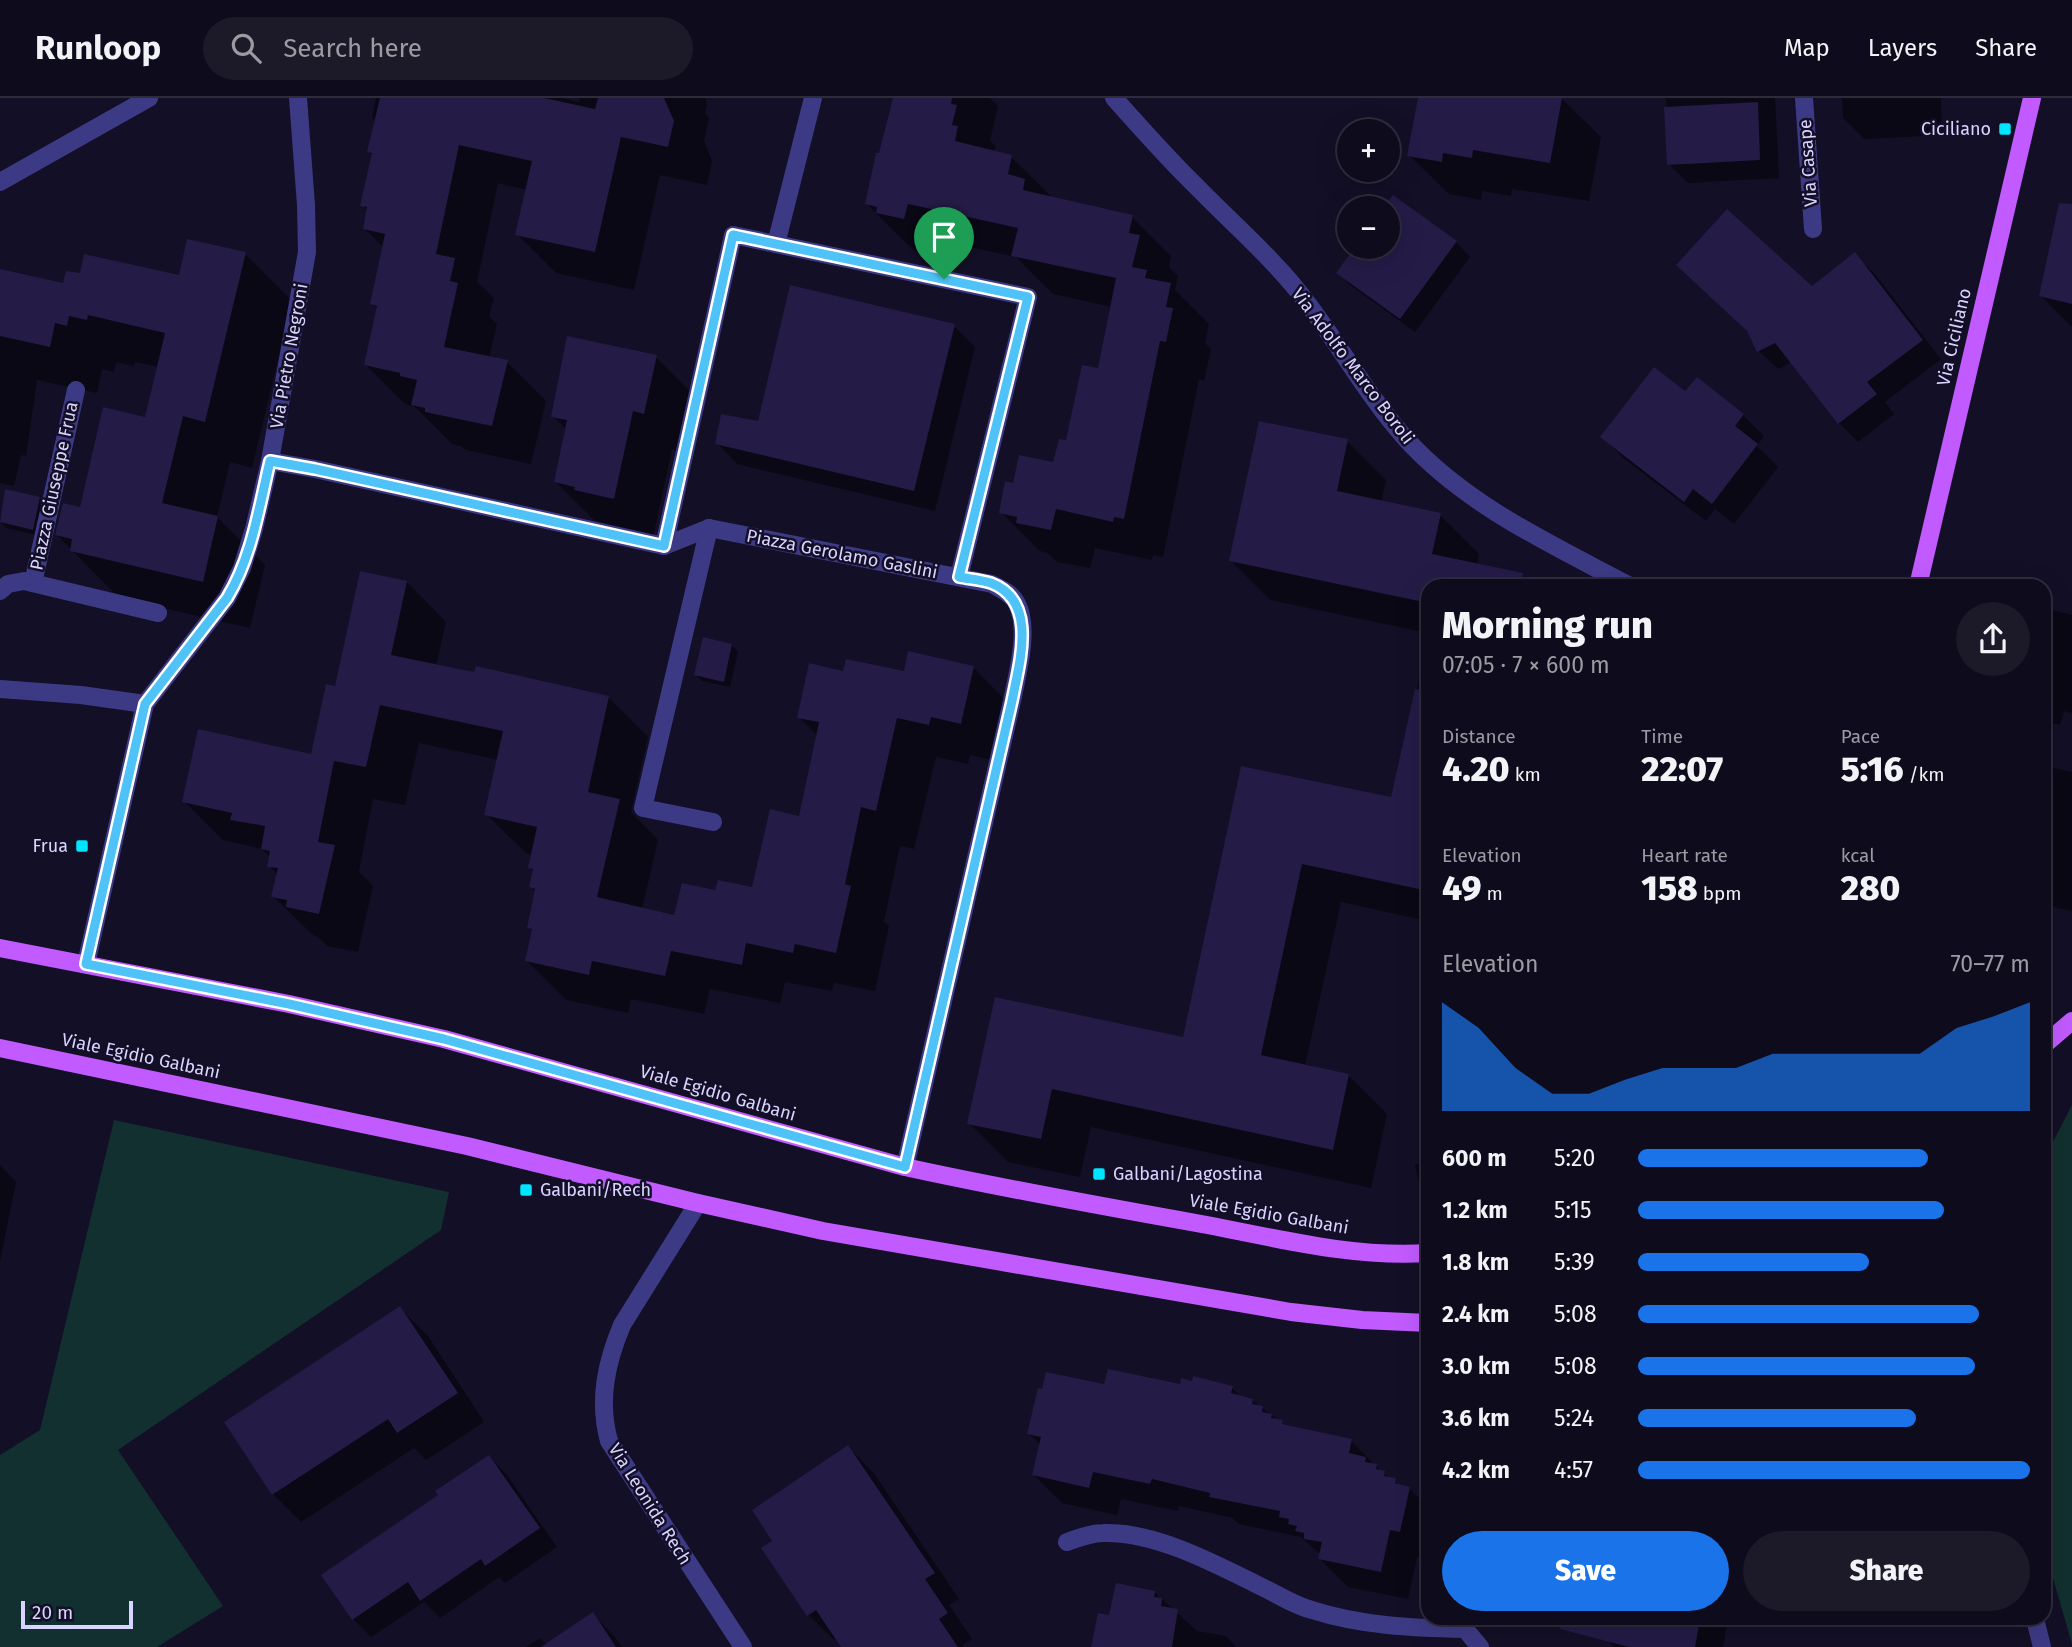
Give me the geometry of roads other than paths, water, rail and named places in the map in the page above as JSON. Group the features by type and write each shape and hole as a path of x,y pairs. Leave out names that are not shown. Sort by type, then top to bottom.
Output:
{"main road":[{"name":"Via Ciciliano","path":"1920,579 2032,98"},
{"name":"Viale Egidio Galbani","path":"0,948 289,1004 444,1039 905,1167 1301,1243 1387,1254 1421,1253"},
{"path":"2051,1039 2072,1021"},
{"name":"Viale Egidio Galbani","path":"0,1048 467,1146 823,1231 1257,1306 1362,1320 1421,1322"}],"street":[{"path":"0,182 149,98"},
{"name":"Via Pietro Negroni","path":"145,704 227,598 237,581 254,529 270,461 307,252 298,98"},
{"path":"776,244 813,98"},
{"name":"Via Adolfo Marco Boroli","path":"1114,98 1174,165 1256,244 1294,286 1326,327 1370,393 1420,453 1496,513 1617,579"},
{"name":"Via Casape","path":"1804,98 1813,229"},
{"path":"664,546 733,235 1028,297 959,577"},
{"name":"Piazza Giuseppe Frua","path":"33,583 76,390"},
{"path":"270,461 664,546 709,528"},
{"path":"709,528 643,808 713,822"},
{"name":"Piazza Gerolamo Gaslini","path":"709,528 992,584 1017,602 1021,648 1014,689 905,1167"},
{"name":"Piazza Giuseppe Frua","path":"0,591 8,583 16,581 33,583 158,613"},
{"path":"0,689 80,695 145,704 86,964"},
{"name":"Via Leonida Rech","path":"698,1203 622,1325 613,1346 603,1393 603,1410 609,1441 743,1647"},
{"path":"1067,1542 1101,1533 1140,1538 1187,1551 1310,1610 1354,1621 1405,1627 1445,1625"},
{"path":"1466,1625 1480,1647"},
{"path":"2036,1625 2042,1647"}],"place":[{"name":"Ciciliano","path":"2005,129"},
{"name":"Frua","path":"82,846"},
{"name":"Galbani/Lagostina","path":"1099,1174"},
{"name":"Galbani/Rech","path":"526,1190"}]}
